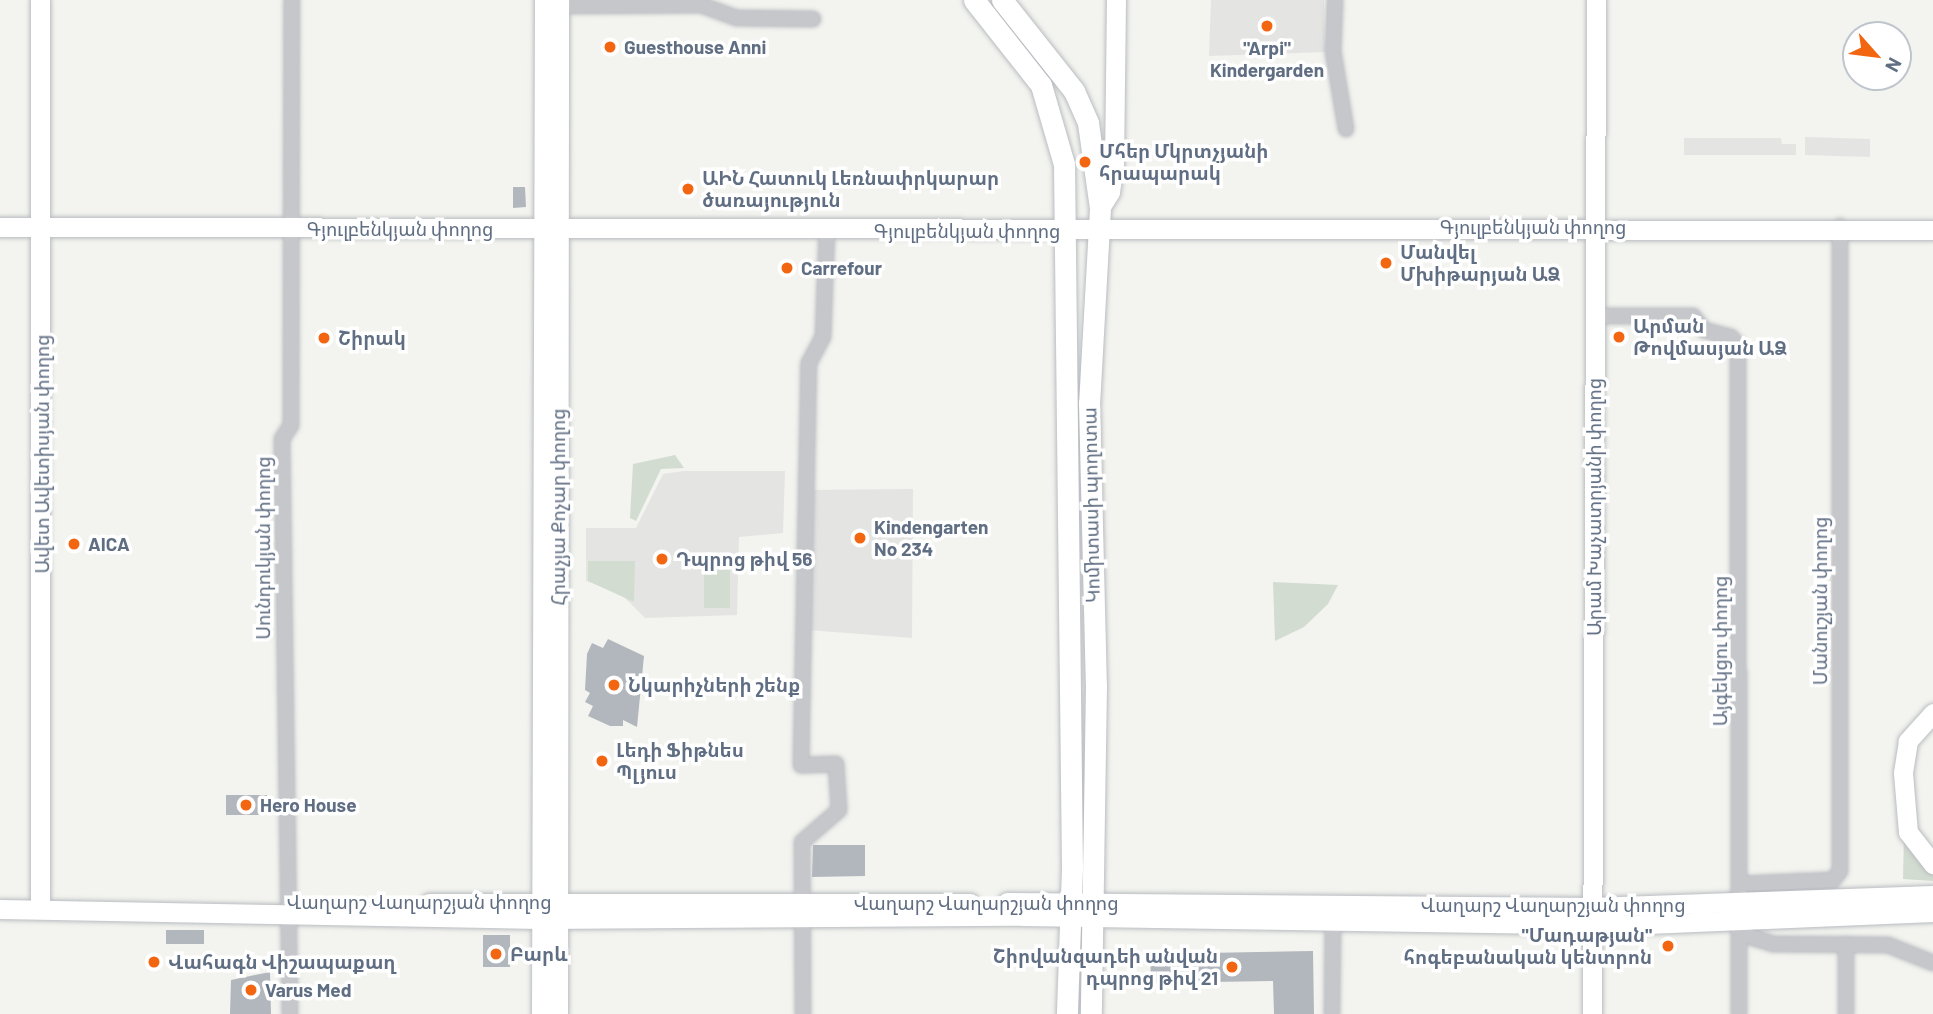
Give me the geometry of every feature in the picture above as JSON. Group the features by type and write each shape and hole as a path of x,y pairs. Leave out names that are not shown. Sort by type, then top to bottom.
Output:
{"main road":[{"name":"Կոմիտասի պողոտա","path":"974,0 1030,67 1048,99 1064,164 1067,232 1067,1014"},
{"path":"1002,0 1074,91 1088,123 1100,208"},
{"name":"Կոմիտասի պողոտա","path":"1091,1014 1096,685 1089,403 1096,230 1100,208"}],"street":[{"name":"Ավետ Ավետիսյան փողոց","path":"40,0 43,227 40,908"},
{"name":"Սունդուկյան փողոց","path":"290,1014 282,439 291,425 292,0"},
{"name":"Կոմիտասի պողոտա","path":"1100,208 1110,192 1114,164 1115,0"},
{"path":"1335,0 1333,51 1346,129"},
{"name":"Արամ Խաչատրյանի փողոց","path":"1592,1014 1596,0"},
{"path":"554,2 701,5 737,18 813,19"},
{"name":"Հրաչյա Քոչար փողոց","path":"541,1014 549,911 550,230 554,2"},
{"name":"Գյուլբենկյան փողոց","path":"0,227 1067,232 1595,226 1840,226 1933,229"},
{"name":"Մանուշյան փողոց","path":"1740,911 1833,880 1840,872 1840,226"},
{"path":"803,1014 802,842 839,810 836,764 801,765 808,363 823,337 827,230"},
{"name":"Այգեկցու փողոց","path":"1595,316 1693,316 1704,330 1731,337 1738,345 1739,1014"},
{"path":"1933,713 1914,729 1903,773 1908,832 1933,864"},
{"name":"Վաղարշ Վաղարշյան փողոց","path":"1740,911 1933,895"},
{"name":"Վաղարշ Վաղարշյան փողոց","path":"0,909 40,908 66,900 549,911 1091,909 1592,916"},
{"name":"Վաղարշ Վաղարշյան փողոց","path":"1091,909 1333,921 1740,911 1933,912"},
{"name":"Հրաչյա Քոչար փողոց","path":"549,911 558,1014"},
{"path":"1740,911 1773,944 1888,945 1933,963"},
{"path":"1332,1014 1333,921"},
{"path":"1846,944 1846,1014"}],"shaded area":[{"name":"\"Arpi\" Kindergarden","path":"1211,0 1324,0 1325,52 1209,56"},
{"path":"1805,137 1870,139 1870,157 1805,155"},
{"path":"1684,138 1781,138 1782,144 1796,144 1796,155 1684,155"},
{"path":"675,455 684,468 661,469 636,521 630,518 633,464"},
{"name":"Դպրոց թիվ 56","path":"684,471 785,471 783,533 739,537 737,615 645,618 620,593 586,581 586,528 636,528 663,474"},
{"name":"Kindengarten No 234","path":"913,489 912,638 808,630 808,490"},
{"path":"704,553 730,553 730,608 704,608"},
{"path":"588,561 635,561 634,602 588,581"},
{"path":"1273,582 1338,585 1328,604 1304,627 1275,641"},
{"path":"1904,834 1933,870 1933,881 1903,879"}],"building":[{"path":"513,187 525,187 526,207 513,208"},
{"name":"Նկարիչների շենք","path":"608,639 644,656 637,727 623,720 623,726 610,726 588,716 593,706 585,702 590,693 585,690 587,654 592,643 603,648"},
{"name":"Hero House","path":"226,795 267,795 267,815 226,815"},
{"path":"813,845 865,845 865,876 812,877"},
{"path":"166,930 204,930 204,944 166,944"},
{"name":"Բարև","path":"483,935 510,935 510,967 483,967"},
{"name":"Շիրվանզադեի անվան դպրոց թիվ 21","path":"1313,951 1314,1014 1274,1014 1273,981 1151,983 1150,954"},
{"name":"Varus Med","path":"270,972 271,1014 230,1014 231,980"}],"place":[{"name":"\"Arpi\" Kindergarden","path":"1267,26"},
{"name":"Guesthouse Anni","path":"610,47"},
{"name":"Մհեր Մկրտչյանի հրապարակ","path":"1085,162"},
{"name":"ԱԻՆ Հատուկ Լեռնափրկարար ծառայություն","path":"688,189"},
{"name":"Մանվել Մխիթարյան ԱՁ","path":"1386,263"},
{"name":"Carrefour","path":"787,268"},
{"name":"Արման Թովմասյան ԱՁ","path":"1619,337"},
{"name":"Շիրակ","path":"324,338"},
{"name":"Kindengarten No 234","path":"860,538"},
{"name":"AICA","path":"74,544"},
{"name":"Դպրոց թիվ 56","path":"662,559"},
{"name":"Նկարիչների շենք","path":"614,685"},
{"name":"Լեդի Ֆիթնես Պլյուս","path":"602,761"},
{"name":"Hero House","path":"246,805"},
{"name":"\"Մադաթյան\" հոգեբանական կենտրոն","path":"1668,946"},
{"name":"Բարև","path":"496,954"},
{"name":"Վահագն Վիշապաքաղ","path":"154,962"},
{"name":"Շիրվանզադեի անվան դպրոց թիվ 21","path":"1232,967"},
{"name":"Varus Med","path":"251,990"}]}
